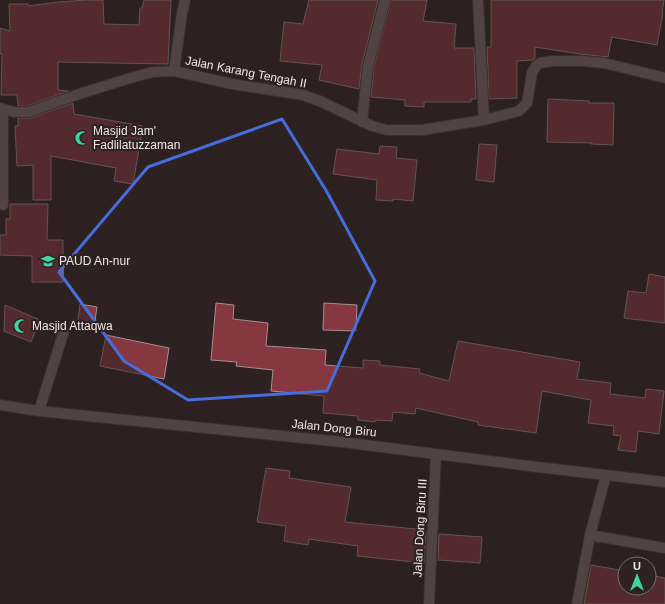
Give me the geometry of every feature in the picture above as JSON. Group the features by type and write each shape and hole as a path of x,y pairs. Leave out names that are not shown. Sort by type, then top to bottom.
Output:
{"street":[{"path":"174,71 182,13 186,0"},
{"path":"362,122 368,66 385,0"},
{"path":"478,0 484,120"},
{"name":"Jalan Karang Tengah II","path":"1,109 14,112 28,112 134,77 153,72 174,71 232,84 303,95 322,102 362,122 387,130 422,130 484,120 519,110 527,103 532,73 536,66 540,63 552,61 604,63 665,78"},
{"path":"1,109 3,205"},
{"path":"39,411 64,332"},
{"name":"Jalan Dong Biru","path":"0,405 39,411 342,442 665,482"},
{"name":"Jalan Dong Biru III","path":"429,604 436,454"},
{"path":"576,604 590,535 606,475"},
{"path":"590,535 665,548"}],"highlighted area":[{"path":"282,119 327,192 375,281 327,391 188,400 124,361 59,272 148,167"}],"building":[{"path":"87,0 103,0 104,24 139,25 140,8 142,8 144,0 171,0 168,64 58,62 58,90 69,91 27,106 18,106 17,95 1,95 2,54 0,54 0,28 10,31 9,4 28,4 28,6"},
{"path":"309,0 378,0 362,64 359,89 319,80 322,65 280,61 284,22 303,24"},
{"path":"391,0 427,0 423,21 456,24 454,48 474,48 476,99 471,99 471,102 424,102 424,107 405,106 405,100 371,97 374,67"},
{"path":"491,0 664,0 657,45 612,37 608,57 535,47 535,58 533,60 517,61 517,98 489,99 487,47 491,47"},
{"path":"548,99 589,101 589,103 614,103 613,145 547,142"},
{"path":"73,103 74,114 143,126 133,184 114,181 116,168 51,156 51,200 33,200 33,165 17,166 15,126 18,126 18,118 30,118"},
{"path":"479,144 497,145 494,182 476,180"},
{"path":"380,146 397,147 396,158 417,160 413,201 393,199 393,201 376,200 377,180 333,174 337,149 379,154"},
{"path":"10,204 48,204 47,240 63,240 63,282 32,282 32,256 0,255 0,235 6,235 6,219 10,219"},
{"path":"649,274 665,277 665,323 624,318 628,291 646,293"},
{"path":"216,303 234,305 233,319 268,323 266,346 326,350 325,365 363,368 363,360 380,361 380,365 420,369 419,373 449,381 458,341 580,362 577,379 611,383 610,394 645,398 646,389 664,391 659,434 638,431 636,452 618,450 621,436 613,435 614,426 588,423 591,400 542,391 536,433 478,425 478,422 416,408 415,414 393,412 392,421 375,420 375,422 358,420 358,416 323,413 324,396 271,391 273,370 236,366 237,362 211,360"},
{"path":"324,303 357,305 356,331 323,330"},
{"path":"80,304 97,307 94,328 77,326"},
{"name":"Masjid Attaqwa","path":"5,305 40,320 31,342 4,331"},
{"path":"106,335 169,348 164,379 100,366"},
{"path":"266,468 290,471 289,478 351,487 345,522 426,530 424,563 357,556 358,546 309,539 308,545 284,541 286,526 257,522"},
{"path":"439,534 482,537 480,563 438,560"},
{"path":"591,565 617,570 617,596 657,596 657,576 665,578 665,604 584,604"}],"place":[{"name":"Masjid Jam' Fadlilatuzzaman","path":"82,138"},
{"name":"PAUD An-nur","path":"48,261"},
{"name":"Masjid Attaqwa","path":"21,326"}]}
